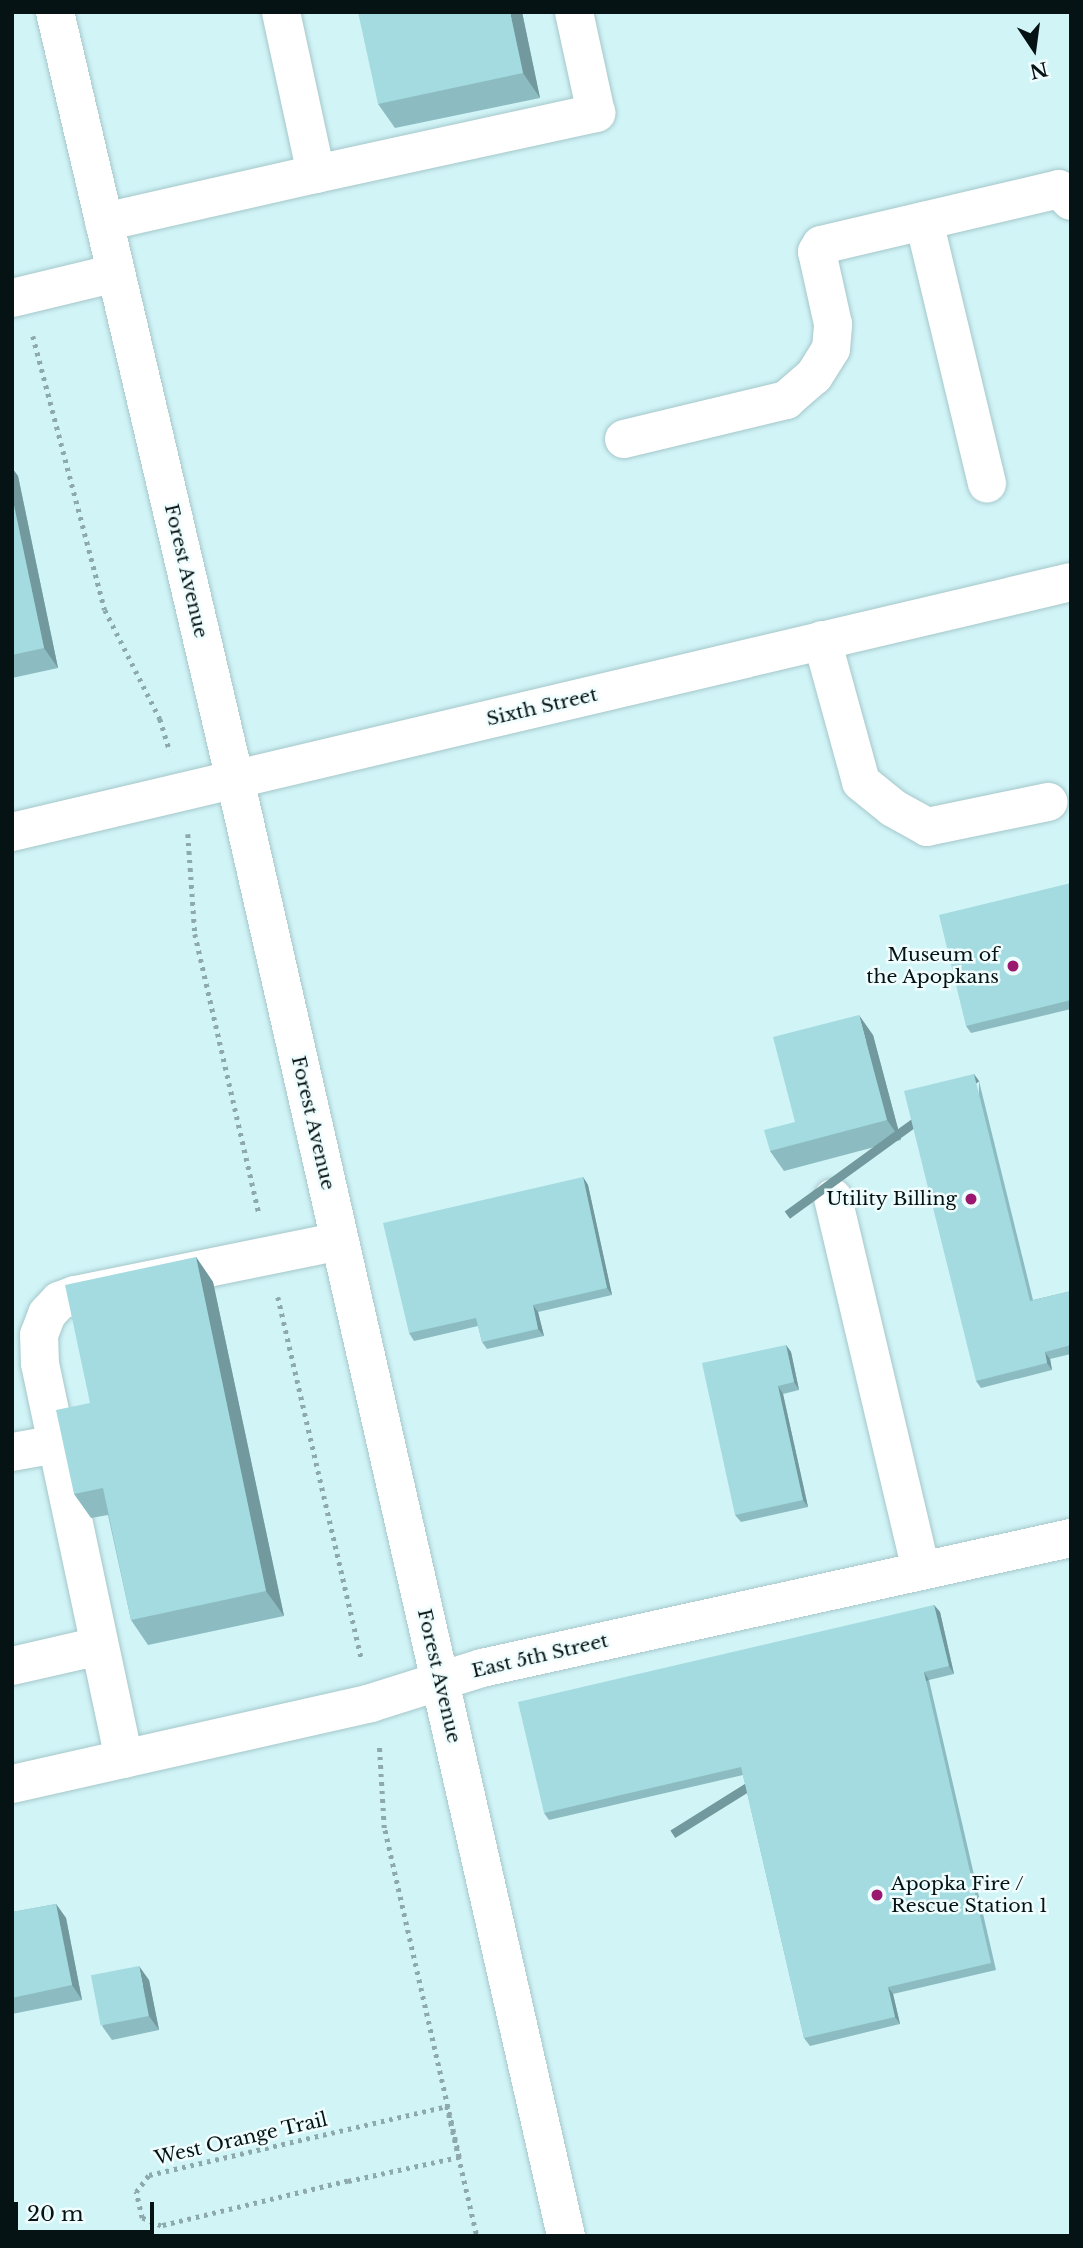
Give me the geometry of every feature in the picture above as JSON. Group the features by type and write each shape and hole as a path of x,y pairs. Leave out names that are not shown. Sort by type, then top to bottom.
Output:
{"street":[{"name":"Forest Avenue","path":"55,12 235,780 566,2236"},
{"path":"281,12 316,174"},
{"path":"104,222 596,113 575,12"},
{"path":"624,439 786,400 814,376 831,349 833,324 817,252 821,245 1059,189 1071,201"},
{"path":"924,221 987,484"},
{"path":"17,298 116,273"},
{"name":"Sixth Street","path":"12,832 1071,582"},
{"path":"822,640 860,782 893,808 927,827 1048,802"},
{"path":"833,1198 921,1571"},
{"path":"124,1759 57,1444 39,1335 47,1314 59,1301 340,1241"},
{"path":"12,1452 57,1444"},
{"name":"East 5th Street","path":"12,1784 371,1703 482,1668 1071,1538"},
{"path":"12,1666 99,1646"}],"path":[{"path":"17,298 105,610 160,719 180,793 188,830 195,934 371,1703"},
{"name":"West Orange Trail","path":"371,1703 383,1764 384,1828 459,2157 348,2181 161,2226 142,2218 136,2192 149,2175 447,2106 477,2236"}],"building":[{"path":"358,12 510,12 523,73 378,104"},
{"path":"12,496 44,648 12,655"},
{"name":"Museum of the Apopkans","path":"1071,883 1071,1000 966,1026 939,915"},
{"path":"859,1015 887,1120 770,1151 764,1130 795,1122 773,1037"},
{"name":"Utility Billing","path":"974,1074 1030,1301 1071,1291 1071,1345 1045,1352 1047,1363 976,1381 904,1091"},
{"path":"583,1177 607,1288 533,1305 538,1329 482,1342 476,1318 409,1333 383,1223"},
{"path":"196,1257 266,1591 131,1620 103,1488 74,1494 56,1410 90,1403 65,1285"},
{"path":"786,1345 794,1382 778,1386 803,1500 735,1515 702,1363"},
{"name":"Apopka Fire / Rescue Station 1","path":"934,1605 949,1666 924,1672 991,1963 888,1987 895,2017 804,2038 741,1767 544,1813 518,1702"},
{"path":"56,1904 72,1985 12,1998 12,1912"},
{"path":"139,1966 149,2016 101,2025 91,1975"}],"place":[{"name":"Museum of the Apopkans","path":"1013,966"},
{"name":"Utility Billing","path":"971,1199"},
{"name":"Apopka Fire / Rescue Station 1","path":"877,1895"}]}
